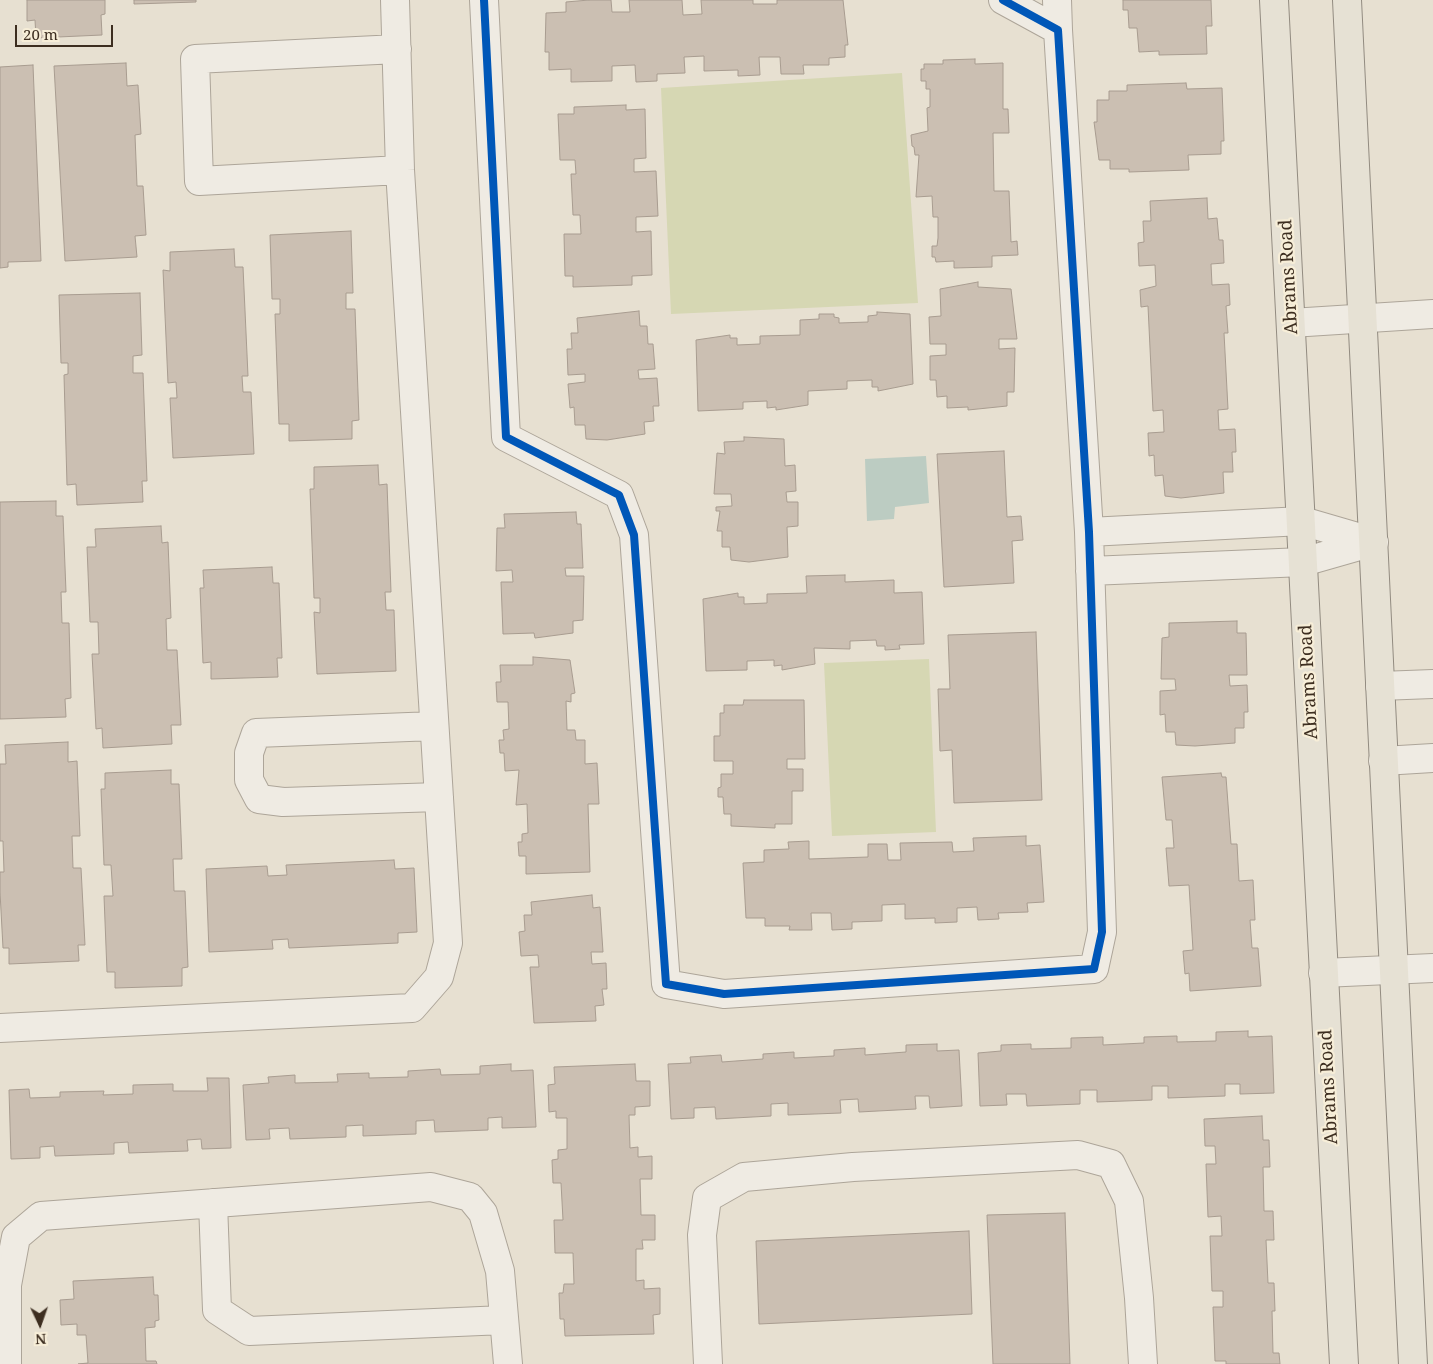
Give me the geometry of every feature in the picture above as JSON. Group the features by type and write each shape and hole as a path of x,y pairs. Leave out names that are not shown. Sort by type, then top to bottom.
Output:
{"main road":[{"name":"Abrams Road","path":"1274,0 1344,1364"},
{"path":"1347,0 1374,542 1392,970 1413,1364"}],"street":[{"path":"0,1028 412,1008 439,977 448,943 400,170 395,0"},
{"path":"484,0 506,437 619,495 634,535 666,984 724,994 1094,968 1102,932 1089,532 1057,0"},
{"path":"1004,0 1058,30"},
{"path":"397,49 195,59 199,182 400,170"},
{"path":"1291,323 1433,314"},
{"path":"1089,532 1302,521 1374,542"},
{"path":"1090,571 1303,562 1374,542"},
{"path":"1380,686 1433,684"},
{"path":"434,726 256,733 249,753 249,780 259,799 283,802 438,797"},
{"path":"1383,761 1433,758"},
{"path":"1323,973 1433,968"},
{"path":"708,1364 702,1235 707,1198 744,1177 853,1167 1078,1155 1111,1164 1129,1201 1140,1298 1143,1364"},
{"path":"7,1364 6,1285 16,1237 41,1216 431,1187 470,1197 483,1213 500,1271 508,1364"},
{"path":"214,1203 217,1310 249,1331 504,1320"}],"green space":[{"path":"902,73 918,303 671,314 661,88"},
{"path":"929,659 936,832 832,836 824,663"}],"shaded area":[{"path":"926,456 929,503 895,507 894,519 867,521 865,459"}],"building":[{"path":"27,0 105,0 105,14 101,15 102,35 36,38 35,20 27,21"},
{"path":"134,0 196,0 196,2 134,4"},
{"path":"611,0 612,12 630,12 629,0 682,0 683,15 702,14 701,0 753,0 753,4 777,4 777,0 843,0 848,45 845,45 845,57 829,58 829,65 803,65 804,74 781,74 780,57 759,57 760,75 738,76 738,70 704,71 704,56 684,57 685,73 657,74 657,81 636,82 635,65 612,66 612,81 571,82 571,69 549,70 549,52 545,52 546,13 566,12 566,2"},
{"path":"1123,0 1211,0 1212,26 1206,26 1207,54 1159,55 1159,51 1139,52 1137,28 1129,28 1128,10 1123,10"},
{"path":"975,59 975,64 1003,63 1003,109 1008,109 1009,133 993,133 994,191 1009,191 1011,242 1017,241 1018,255 992,256 992,267 954,268 954,261 936,262 935,257 932,257 932,246 937,246 938,217 933,217 932,196 916,197 919,155 915,155 911,135 928,131 927,108 930,107 930,89 926,89 926,81 921,81 921,69 924,69 924,64 943,64 943,60"},
{"path":"126,63 127,86 138,85 141,134 135,135 137,186 143,186 146,235 135,236 137,257 65,261 54,66"},
{"path":"33,65 41,261 8,262 8,267 0,268 0,67"},
{"path":"1186,83 1187,89 1222,88 1224,141 1221,141 1221,154 1188,155 1189,170 1129,172 1129,169 1110,169 1110,160 1099,160 1094,122 1097,122 1097,100 1109,100 1109,91 1127,91 1127,85"},
{"path":"626,105 626,110 645,109 646,158 634,159 634,172 656,171 658,216 636,217 636,232 651,231 652,275 632,276 632,285 573,287 573,276 565,276 564,234 581,234 580,215 573,215 571,174 576,174 575,160 560,160 558,114 574,114 574,107"},
{"path":"1207,198 1208,219 1217,218 1219,240 1223,240 1224,263 1211,264 1212,285 1229,284 1230,305 1226,306 1228,333 1224,333 1228,409 1218,410 1219,430 1235,429 1236,452 1232,452 1233,472 1223,472 1224,493 1181,498 1165,496 1163,475 1155,476 1154,455 1149,456 1148,433 1164,432 1163,410 1153,411 1148,306 1141,307 1140,290 1156,286 1155,265 1139,266 1138,243 1144,242 1143,221 1151,221 1150,201"},
{"path":"351,231 353,293 346,293 346,309 355,309 359,420 352,421 352,439 289,441 289,424 279,424 275,314 280,314 280,299 272,299 270,235"},
{"path":"234,249 235,267 243,267 248,376 242,376 243,392 251,392 254,454 173,458 170,398 177,398 176,382 168,383 163,270 170,271 170,252"},
{"path":"978,282 978,287 1011,289 1017,339 999,339 999,349 1015,348 1014,392 1007,392 1007,406 968,410 968,407 947,408 947,396 937,397 936,380 930,380 930,356 946,355 946,344 930,344 929,317 941,316 940,289"},
{"path":"140,293 142,355 133,356 133,373 143,373 147,481 142,481 143,502 77,505 76,484 67,485 64,375 68,374 68,363 61,363 59,295"},
{"path":"639,311 640,326 647,326 648,344 653,344 655,369 638,370 639,379 657,378 659,406 653,406 654,421 644,422 645,434 607,440 586,439 585,425 575,425 574,407 570,408 568,384 585,382 585,374 568,375 567,349 572,349 571,333 578,333 577,318"},
{"path":"877,312 910,314 913,384 878,391 878,387 872,387 872,380 847,381 847,389 808,391 808,405 776,410 776,407 767,408 767,401 743,402 743,409 698,411 696,340 730,335 730,338 737,338 737,345 760,344 760,336 800,335 800,320 819,319 819,314 834,314 834,317 839,318 839,323 868,322 868,316 877,315"},
{"path":"744,437 784,439 785,466 795,465 796,491 786,492 787,502 798,502 798,526 787,527 788,557 749,562 731,560 730,547 722,547 722,531 717,531 720,511 716,511 716,507 732,506 731,494 714,494 717,453 725,454 724,442 744,441"},
{"path":"1004,451 1007,517 1021,516 1023,540 1012,541 1014,583 944,587 937,454"},
{"path":"378,465 379,485 387,484 391,592 385,592 386,610 394,610 396,671 317,674 314,612 320,613 320,598 314,598 310,489 314,489 314,467"},
{"path":"56,501 56,516 63,516 66,592 61,592 62,623 69,623 71,698 65,699 66,717 0,719 0,502"},
{"path":"576,512 577,524 581,524 583,568 565,568 566,576 584,576 583,620 573,621 573,633 535,638 534,633 503,634 501,582 513,582 512,570 496,571 497,528 505,528 504,514"},
{"path":"161,526 162,543 168,542 171,618 166,619 167,650 177,650 181,725 171,725 172,744 103,748 102,728 96,729 92,654 99,654 98,622 90,622 87,547 96,547 95,529"},
{"path":"272,567 273,583 279,583 282,658 277,658 278,677 211,679 211,662 203,663 200,588 204,588 203,570"},
{"path":"845,575 845,582 894,580 894,593 922,592 924,644 899,645 900,649 885,650 885,646 877,646 876,640 850,641 850,649 814,648 815,664 782,670 782,665 774,666 774,660 747,661 747,670 706,671 703,599 738,593 738,597 744,597 744,604 767,603 767,594 807,593 806,576"},
{"path":"1237,621 1237,633 1246,633 1247,675 1229,675 1230,686 1247,685 1248,712 1244,712 1244,728 1235,728 1235,743 1195,746 1176,745 1175,732 1166,732 1165,714 1160,715 1160,691 1176,690 1175,679 1161,679 1162,638 1169,637 1169,623"},
{"path":"1036,632 1042,800 954,803 952,750 940,751 938,689 950,689 948,635"},
{"path":"533,657 570,660 575,693 571,694 571,702 566,701 567,730 575,730 576,740 585,740 585,764 597,763 599,804 588,804 590,872 526,874 526,856 519,856 518,842 522,842 522,834 528,833 527,804 516,805 519,770 505,771 504,753 500,753 499,740 504,740 503,730 509,729 508,702 497,702 496,682 501,682 500,665 533,665"},
{"path":"744,700 804,700 805,759 787,759 787,769 803,769 803,791 792,791 792,824 775,824 775,828 731,826 731,814 724,814 723,797 718,797 718,788 721,787 721,774 733,774 733,761 714,761 714,736 720,736 720,713 724,713 724,705 743,705"},
{"path":"68,742 68,762 77,761 80,836 72,836 73,868 81,868 85,945 78,945 79,961 9,964 9,948 3,948 0,892 0,872 4,872 3,841 0,841 0,764 6,764 5,745"},
{"path":"171,770 171,784 179,784 182,859 173,859 174,891 185,891 188,967 182,968 182,986 115,988 115,972 107,972 104,896 113,896 111,865 104,865 101,789 105,789 105,773"},
{"path":"1221,773 1222,777 1226,777 1231,844 1237,844 1239,881 1253,880 1255,920 1250,920 1252,948 1258,948 1261,986 1190,991 1189,973 1185,974 1183,951 1193,950 1189,885 1169,886 1166,848 1174,848 1172,820 1166,820 1162,777"},
{"path":"1026,836 1026,846 1040,845 1044,902 1027,903 1028,912 998,913 999,919 978,920 977,907 957,908 957,922 935,923 935,918 905,919 905,904 882,905 882,921 852,922 852,929 832,930 831,913 811,913 812,930 789,930 790,926 765,926 765,918 746,918 743,863 764,862 764,850 789,849 788,842 809,841 809,859 868,857 868,844 887,844 888,860 901,860 900,843 952,842 953,852 974,851 973,838"},
{"path":"394,860 395,869 414,868 417,932 398,933 398,943 289,948 288,939 272,940 273,949 209,952 206,869 267,866 268,876 287,875 286,865"},
{"path":"592,895 593,908 600,907 603,952 591,952 592,964 606,963 607,989 602,989 604,1005 595,1006 596,1021 534,1023 530,967 539,967 538,955 521,956 519,932 525,931 524,915 532,915 531,902"},
{"path":"1248,1031 1248,1037 1272,1036 1274,1093 1240,1094 1240,1084 1225,1084 1225,1096 1168,1098 1168,1086 1152,1086 1152,1100 1097,1102 1097,1090 1080,1090 1080,1104 1027,1106 1026,1094 1006,1094 1007,1105 980,1106 978,1053 1001,1051 1001,1045 1031,1044 1031,1049 1071,1048 1071,1038 1103,1037 1103,1045 1144,1043 1144,1037 1177,1036 1177,1042 1216,1041 1216,1032"},
{"path":"937,1044 937,1051 959,1050 962,1106 930,1108 929,1096 915,1096 916,1109 859,1112 858,1099 840,1100 841,1113 788,1115 788,1103 771,1104 771,1116 716,1119 715,1107 694,1108 694,1118 671,1119 668,1064 691,1063 690,1057 721,1055 722,1062 763,1059 763,1054 794,1052 794,1058 834,1056 834,1050 865,1048 865,1055 906,1052 906,1045"},
{"path":"511,1064 511,1071 533,1070 536,1127 502,1128 502,1117 488,1118 488,1130 435,1132 434,1120 416,1121 416,1134 363,1136 363,1125 346,1126 346,1137 290,1139 289,1128 269,1129 270,1139 246,1140 243,1085 269,1083 268,1077 295,1075 295,1083 338,1082 337,1074 369,1073 369,1078 408,1077 408,1071 440,1069 441,1075 480,1074 480,1066"},
{"path":"635,1064 636,1081 650,1081 650,1106 635,1107 635,1115 629,1115 630,1148 638,1147 638,1157 652,1156 652,1179 640,1179 641,1215 655,1215 655,1240 642,1240 643,1249 636,1249 636,1281 644,1280 644,1289 660,1288 660,1314 653,1315 654,1334 565,1336 564,1319 560,1319 559,1293 563,1293 564,1284 574,1284 573,1253 555,1253 554,1220 563,1220 561,1183 553,1183 552,1160 558,1159 558,1150 567,1149 567,1118 556,1118 556,1111 549,1112 548,1085 555,1084 554,1067"},
{"path":"207,1078 229,1078 231,1148 202,1149 201,1139 187,1140 188,1151 129,1153 128,1142 114,1143 114,1154 55,1156 54,1146 40,1147 40,1158 11,1159 9,1090 29,1089 30,1098 60,1097 60,1092 104,1091 103,1095 133,1094 133,1085 173,1084 173,1091 208,1091"},
{"path":"1262,1116 1263,1140 1269,1140 1270,1167 1263,1167 1264,1211 1273,1211 1274,1240 1266,1240 1268,1283 1274,1283 1275,1311 1272,1311 1273,1353 1279,1353 1280,1364 1226,1364 1226,1361 1215,1361 1213,1307 1223,1307 1223,1291 1212,1291 1210,1236 1222,1236 1221,1216 1208,1217 1206,1164 1216,1164 1215,1146 1205,1146 1204,1119"},
{"path":"1065,1213 1070,1364 993,1364 987,1215"},
{"path":"969,1231 972,1314 759,1324 756,1241"},
{"path":"153,1277 154,1295 158,1295 159,1320 155,1321 155,1327 145,1328 146,1361 156,1361 157,1364 78,1364 88,1363 86,1335 77,1335 77,1324 61,1325 60,1300 74,1299 73,1281"}],"cycle path":[{"path":"484,0 506,437 619,495 634,535 666,984 724,994 1094,969 1102,932 1089,532 1058,30 1003,0"}]}
